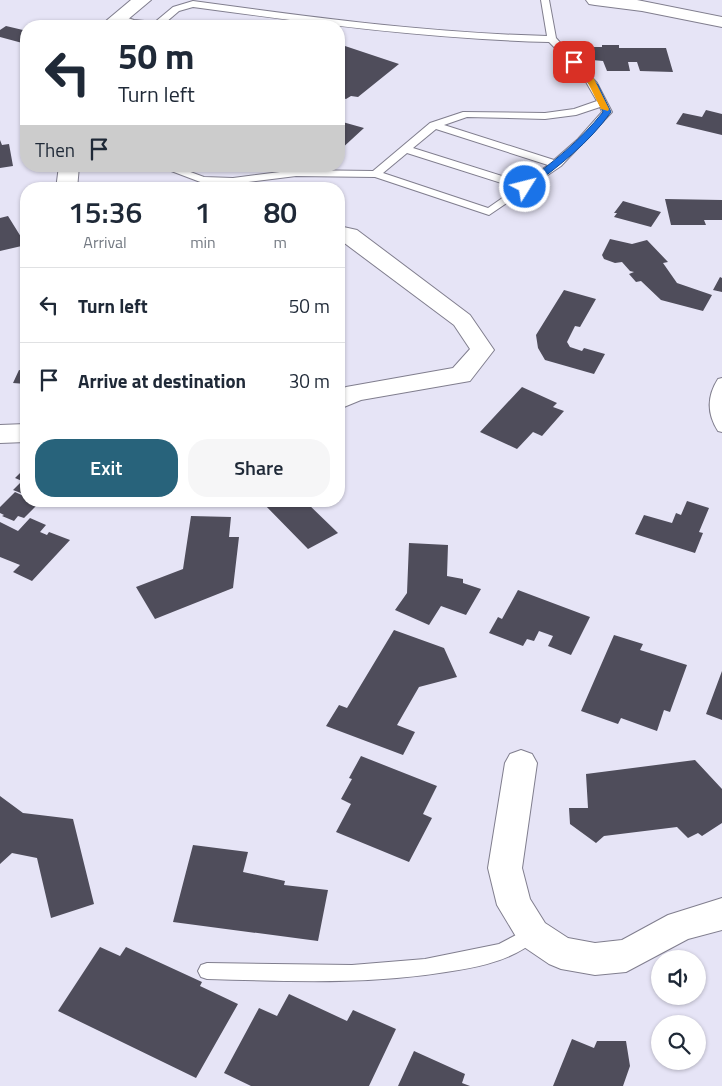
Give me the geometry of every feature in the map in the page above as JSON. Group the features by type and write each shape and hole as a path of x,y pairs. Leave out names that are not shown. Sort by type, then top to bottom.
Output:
{"street":[{"path":"117,20 142,0"},
{"path":"595,0 642,6 722,22"},
{"path":"345,234 462,320 482,350 461,375 355,393 345,398"},
{"path":"0,434 20,433"},
{"path":"521,763 505,868 514,905 533,934 561,953 595,959 626,956 680,926 722,914"}],"lane":[{"path":"180,172 203,180 233,182 296,174 376,174 489,212 557,164 591,133 607,112 601,103 594,85 585,73 552,39 545,0"},
{"path":"163,20 176,9 193,4 304,20"},
{"path":"345,24 486,36 552,39"},
{"path":"376,174 434,125 466,114 544,116 576,112 601,103"},
{"path":"434,125 557,164"},
{"path":"405,149 525,187"},
{"path":"722,382 715,405 717,419 722,428"},
{"path":"207,971 345,974 441,964 498,953 533,934"}],"building":[{"path":"6,26 20,29 20,42 0,37 0,30"},
{"path":"602,45 619,45 619,48 666,48 673,72 640,71 637,62 628,62 630,71 607,71 603,61 592,60 590,47 602,47"},
{"path":"345,46 399,64 358,97 351,96 346,99"},
{"path":"706,110 722,114 722,135 676,124 683,113 702,117"},
{"path":"345,123 364,128 345,145"},
{"path":"0,140 2,145 9,144 13,166 0,168"},
{"path":"665,199 722,200 722,220 704,220 706,225 671,225"},
{"path":"623,201 661,212 651,227 614,217 617,213 614,213"},
{"path":"8,216 20,235 20,246 0,251 0,218"},
{"path":"610,239 632,244 647,240 668,262 663,263 677,283 712,295 703,311 661,300 641,281 636,282 629,274 634,272 630,271 622,262 615,263 604,259 602,255"},
{"path":"720,277 722,278 722,292 713,290"},
{"path":"564,290 596,299 580,327 575,326 567,342 570,347 582,351 584,348 605,354 594,374 545,360 538,348 536,335"},
{"path":"19,370 20,370 20,384 13,383"},
{"path":"522,387 557,403 553,407 564,411 542,436 533,432 517,449 480,432"},
{"path":"20,473 20,480 15,478"},
{"path":"20,483 20,493 13,490"},
{"path":"15,492 20,494 20,507 35,507 24,518 18,516 14,521 2,516 4,515 0,513 0,507"},
{"path":"687,501 709,508 699,532 703,533 695,553 635,534 644,515 672,523 676,513 681,515"},
{"path":"267,507 311,507 338,533 308,549"},
{"path":"191,516 231,517 229,537 239,537 233,588 155,619 136,587 183,569"},
{"path":"30,518 46,525 40,532 47,535 49,532 70,540 32,581 13,572 20,565 0,557 0,522 18,531"},
{"path":"409,543 448,545 447,576 463,579 463,583 481,589 466,615 441,606 429,625 395,610 407,593"},
{"path":"518,590 590,617 571,655 548,646 553,636 539,631 534,641 527,639 523,646 489,633 498,617 502,619"},
{"path":"394,630 444,648 457,677 419,687 397,725 415,732 403,755 326,726 339,705 347,708"},
{"path":"614,635 643,644 640,650 687,665 670,712 664,710 657,731 621,718 618,724 581,711"},
{"path":"722,671 722,720 706,714"},
{"path":"361,756 437,786 423,814 432,818 409,862 336,832 351,804 341,799 352,779 349,778"},
{"path":"695,760 722,789 722,823 702,836 698,833 688,838 677,827 604,836 596,843 570,824 569,808 588,808 586,774"},
{"path":"0,796 23,813 73,819 94,904 51,918 37,858 12,853 0,864"},
{"path":"193,845 248,852 243,872 285,881 284,885 328,890 318,941 173,922"},
{"path":"100,947 120,956 126,947 202,982 200,986 238,1004 196,1078 58,1011"},
{"path":"289,994 347,1021 353,1010 396,1029 369,1086 251,1086 224,1073 259,1008 277,1016"},
{"path":"572,1039 594,1048 597,1041 626,1041 630,1066 623,1086 553,1086"},
{"path":"414,1051 465,1074 462,1083 470,1086 398,1086"}],"slow traffic":[{"path":"590,79 605,109"}],"route":[{"path":"525,187 557,164 591,133 607,112 601,103 594,85 574,62"}]}
